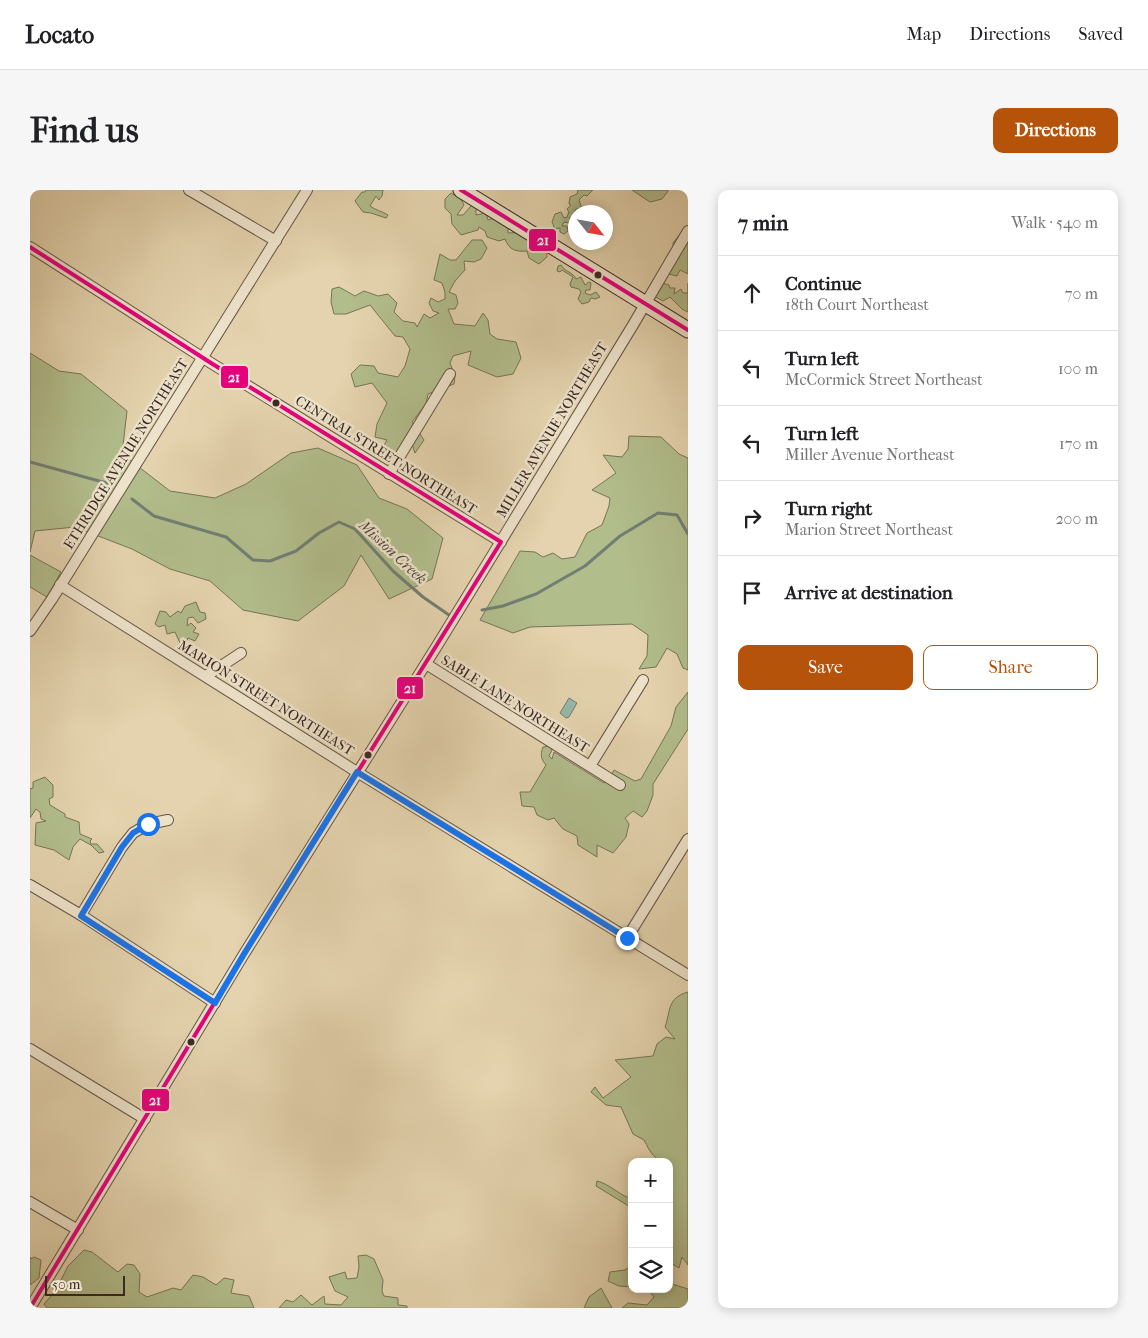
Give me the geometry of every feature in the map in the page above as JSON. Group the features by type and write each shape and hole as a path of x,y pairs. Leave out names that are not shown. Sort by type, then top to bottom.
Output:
{"street":[{"path":"189,190 276,241"},
{"name":"ETHRIDGE AVENUE NORTHEAST","path":"30,631 204,358 307,190"},
{"path":"461,190 688,330"},
{"name":"MILLER AVENUE NORTHEAST","path":"30,1308 244,954 501,542 688,231"},
{"name":"CENTRAL STREET NORTHEAST","path":"30,247 389,474 501,542"},
{"path":"389,474 450,374"},
{"name":"MARION STREET NORTHEAST","path":"60,585 357,772 688,975"},
{"path":"206,676 241,653"},
{"name":"SABLE LANE NORTHEAST","path":"426,664 620,786"},
{"name":"SABLE LANE NORTHEAST","path":"590,766 643,680"},
{"path":"81,916 122,847 133,833 148,824 168,820"},
{"path":"627,938 688,839"},
{"path":"30,885 215,1003"},
{"path":"30,1049 145,1119"},
{"path":"30,1202 78,1230"}],"green space":[{"path":"366,190 383,190 379,200 376,196 370,206 388,215 386,218 363,212 355,201"},
{"path":"578,190 593,190 579,200 581,205 569,204 570,197 577,194"},
{"path":"632,190 668,191 662,199 650,202"},
{"path":"451,193 461,199 464,205 457,215 463,215 472,205 476,208 476,215 486,213 488,220 497,217 508,222 508,233 526,232 536,245 546,243 547,257 539,264 529,258 527,251 513,250 505,239 499,241 487,237 485,231 479,227 478,230 461,235 452,224 451,214 445,208 445,199"},
{"path":"561,212 564,218 568,214 568,223 564,222 562,226 567,226 568,231 564,234 560,232 560,228 555,229 552,222 555,214"},
{"path":"681,233 688,237 688,274 680,270 677,276 669,274 667,263 674,259 673,243"},
{"path":"472,240 482,240 487,248 481,259 474,262 464,261 465,270 455,281 449,292 456,295 458,303 455,309 448,309 454,324 475,326 483,313 488,320 490,334 497,339 516,342 521,358 513,374 497,377 468,365 471,351 453,356 450,363 455,376 454,384 428,394 426,404 412,422 424,440 415,453 408,433 395,459 380,452 387,440 375,437 377,424 387,403 372,383 355,387 351,374 360,365 374,366 378,373 398,377 405,366 410,349 403,337 395,336 370,305 346,314 334,314 331,302 332,289 339,287 355,296 364,291 378,296 388,294 397,303 394,312 403,321 415,323 417,327 424,314 430,318 439,313 433,311 429,303 431,298 438,302 445,299 442,283 434,280 440,254 450,260 456,260"},
{"path":"561,265 576,279 581,277 585,285 589,282 591,283 590,290 586,290 585,293 590,295 596,292 600,297 591,298 589,302 582,304 578,299 581,292 579,289 571,287 570,284 573,277 562,270 560,272 557,271 558,266"},
{"path":"662,283 669,285 670,288 675,288 674,294 681,289 683,293 688,293 688,312 682,309 670,297 663,301 654,296"},
{"path":"30,353 59,371 81,374 127,411 122,454 170,491 215,498 246,484 291,453 318,448 357,465 379,498 407,509 443,538 432,579 389,599 361,555 344,586 298,621 243,610 210,581 170,569 132,549 75,527 35,531 30,552"},
{"path":"629,436 661,437 679,454 688,458 688,670 683,668 677,654 667,648 656,667 639,669 647,656 648,635 632,624 530,627 513,633 480,620 520,551 535,552 543,557 553,553 562,559 575,557 587,533 602,525 610,498 592,490 616,473 603,455 622,457 628,449"},
{"path":"30,555 61,572 47,597 30,587"},
{"path":"196,602 200,612 205,613 206,619 198,623 193,617 188,618 187,626 191,623 196,628 193,632 199,634 195,641 188,638 187,641 180,643 175,632 167,634 165,625 159,627 155,624 160,611 166,612 170,617 178,611 181,613 185,606"},
{"path":"688,692 688,729 653,784 653,795 647,811 642,817 633,811 625,818 629,824 626,837 613,853 597,845 597,857 578,845 577,836 563,829 554,818 548,820 537,815 534,807 522,806 520,792 530,792 546,765 542,757 543,747 550,746 552,750 549,756 552,759 554,752 604,783 609,780 622,791 623,784 612,774 614,770 635,781 641,779 671,726 676,707"},
{"path":"45,777 53,785 53,797 49,799 50,805 65,814 65,817 79,822 80,834 92,839 90,841 91,844 97,844 104,852 99,853 91,845 80,839 73,847 69,860 54,850 35,845 36,823 46,821 41,819 40,812 36,809 30,818 30,789 33,788 33,782"},
{"path":"688,992 688,1265 682,1257 679,1268 673,1264 673,1158 657,1158 644,1140 633,1134 621,1107 606,1105 591,1092 595,1087 603,1098 631,1077 615,1060 653,1056 657,1044 666,1037 675,1039 665,1027 673,1001"},
{"path":"597,1181 628,1198 628,1206 596,1186"},
{"path":"84,1250 92,1252 118,1272 127,1264 134,1265 140,1274 139,1292 147,1297 173,1288 181,1290 193,1275 203,1277 216,1285 224,1278 234,1280 231,1293 249,1296 254,1308 47,1308 44,1304 53,1294 55,1285 61,1280 68,1266"},
{"path":"366,1255 374,1259 383,1280 382,1291 384,1296 398,1298 398,1305 407,1306 407,1308 279,1308 286,1300 293,1302 301,1295 312,1305 324,1296 325,1304 341,1305 348,1297 335,1291 329,1277 345,1272 347,1279 357,1278 358,1256"},
{"path":"30,1257 31,1259 34,1257 41,1260 39,1278 30,1285"},
{"path":"628,1268 628,1287 619,1286 608,1281 610,1272"},
{"path":"673,1284 688,1289 688,1308 622,1308 628,1303 647,1305 654,1297 651,1293 673,1293"},
{"path":"601,1288 612,1308 584,1308 589,1297"}],"shaded area":[{"path":"569,698 577,703 569,717 566,718 560,713"}],"waterway":[{"name":"Mission Creek","path":"30,462 110,484"},
{"name":"Mission Creek","path":"132,499 154,516 226,537 253,560 270,561 296,551 319,533 339,522 355,529 393,571 423,597 449,615"},
{"name":"Mission Creek","path":"482,610 503,606 536,594 585,566 620,536 658,513 677,515 688,534"}],"transit line":[{"name":"21","path":"461,190 688,330"},
{"name":"21","path":"30,247 211,363 501,542 244,954 30,1308"}],"route":[{"path":"148,824 133,833 122,847 81,916 215,1003 357,772 627,938"}]}
